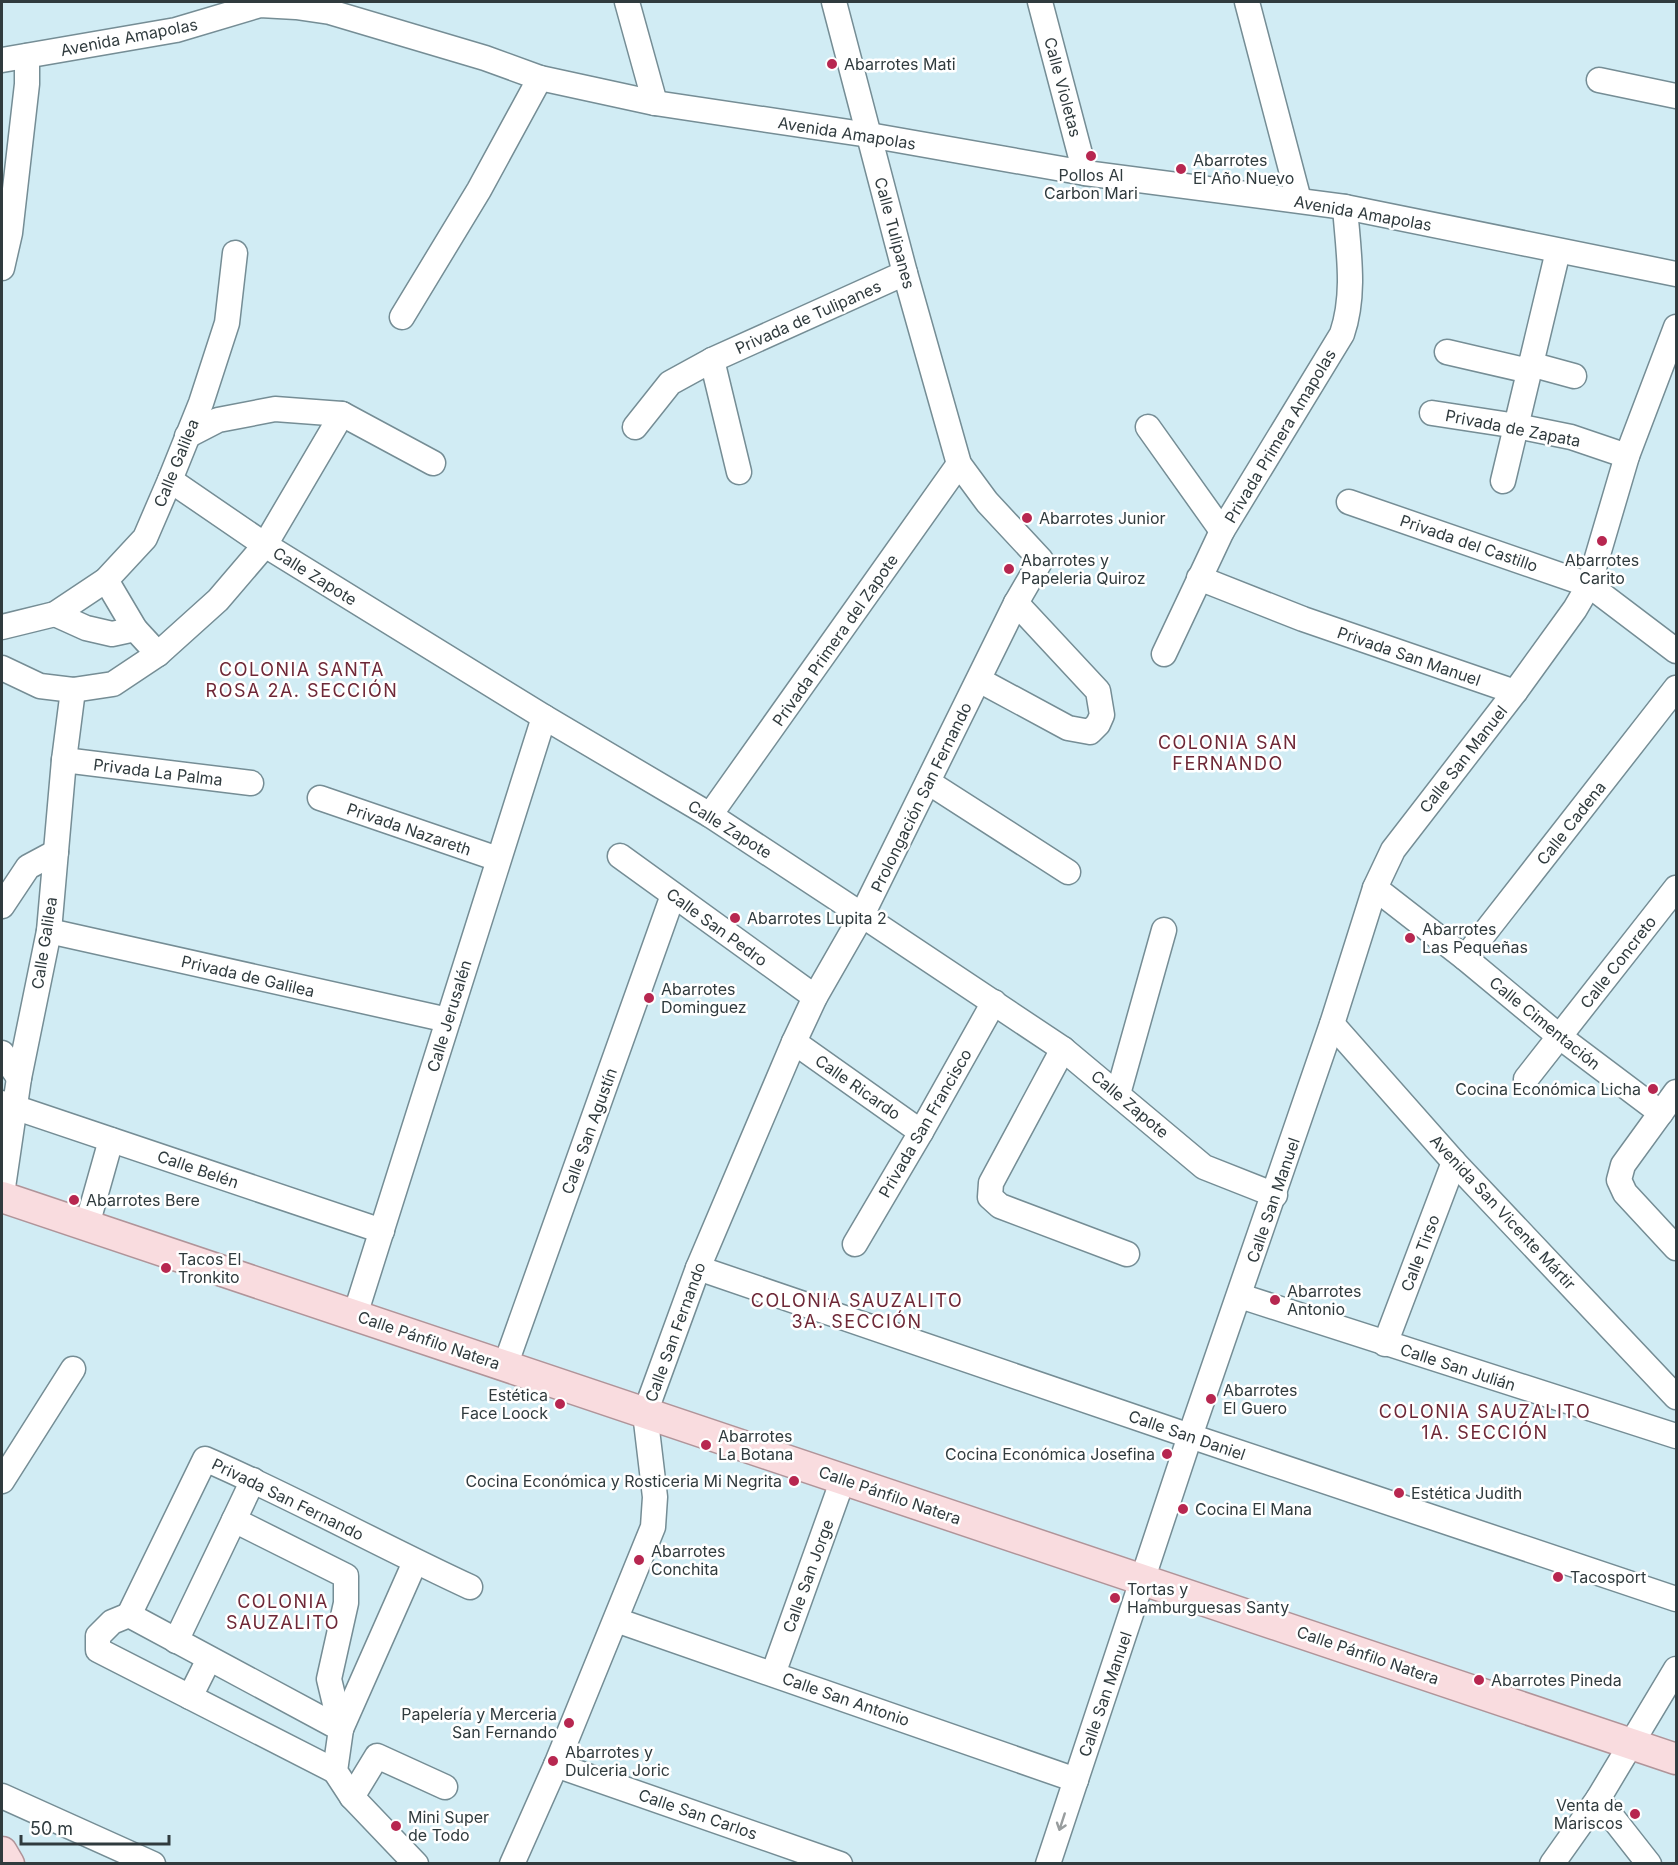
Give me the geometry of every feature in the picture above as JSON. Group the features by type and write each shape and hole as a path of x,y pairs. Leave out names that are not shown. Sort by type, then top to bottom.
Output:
{"main road":[{"name":"Calle Pánfilo Natera","path":"2,1195 1677,1759"},
{"path":"2,1852 9,1863"}],"street":[{"path":"627,2 655,103"},
{"name":"Calle Tulipanes","path":"834,2 905,273 959,464"},
{"name":"Calle Violetas","path":"1040,2 1085,173"},
{"path":"1248,2 1299,200"},
{"name":"Avenida Amapolas","path":"27,56 176,30 260,5 296,7 330,12 485,58 540,78 655,103 869,135 1085,173 1345,207 1677,274"},
{"path":"2,60 27,56 27,84 10,233 2,266"},
{"path":"402,317 479,190 540,78"},
{"path":"1599,80 1677,96"},
{"name":"Privada Primera Amapolas","path":"1164,654 1222,531 1342,334 1349,314 1351,297 1345,207"},
{"path":"1503,482 1558,251"},
{"name":"Calle Galilea","path":"2,627 55,615 106,580 145,538 187,436 227,323 235,253"},
{"name":"Privada de Tulipanes","path":"635,427 670,383 712,360 905,273"},
{"name":"Calle San Manuel","path":"1048,1863 1190,1436 1275,1195 1375,888 1393,850 1515,692 1575,609 1589,585 1627,456 1677,327"},
{"path":"1447,352 1574,376"},
{"path":"712,360 739,472"},
{"path":"187,436 218,420 275,410 342,414 433,463"},
{"name":"Privada de Zapata","path":"1432,413 1571,437 1627,456"},
{"path":"2,668 40,686 73,690 113,684 158,654 218,600 265,545 342,414"},
{"path":"1148,427 1222,531"},
{"name":"Prolongación San Fernando","path":"862,915 1016,603 1041,560 987,502 959,464"},
{"name":"Privada Primera del Zapote","path":"710,815 959,464"},
{"name":"Calle Zapote","path":"170,480 265,545 544,717 710,815 994,1002 1063,1049 1204,1167 1275,1195"},
{"name":"Privada del Castillo","path":"1349,502 1589,585 1677,651"},
{"name":"Privada San Manuel","path":"1199,578 1303,619 1515,692"},
{"path":"106,580 135,628 158,654"},
{"path":"979,680 1068,728 1090,732 1098,724 1102,715 1098,691 1016,603"},
{"path":"55,615 86,628 112,634 135,628"},
{"name":"Calle Cadena","path":"1465,958 1677,688"},
{"name":"Calle Galilea","path":"2,1195 8,1106 19,1078 49,931 64,760 73,690"},
{"name":"Calle Jerusalén","path":"355,1315 544,717"},
{"name":"Privada La Palma","path":"64,760 251,783"},
{"path":"928,782 1068,872"},
{"name":"Privada Nazareth","path":"320,798 498,859"},
{"path":"2,906 28,867 56,852"},
{"name":"Calle San Pedro","path":"620,856 815,997"},
{"name":"Calle Cimentación","path":"1375,888 1465,958 1560,1037 1660,1113"},
{"name":"Calle Concreto","path":"1526,1079 1677,888"},
{"name":"Calle San Agustín","path":"505,1366 673,895"},
{"name":"Calle San Fernando","path":"512,1863 556,1765 653,1527 655,1497 645,1413 698,1268 794,1042 815,997 862,915"},
{"path":"1118,1094 1164,930"},
{"name":"Privada de Galilea","path":"49,931 448,1020"},
{"name":"Privada San Francisco","path":"855,1244 994,1002"},
{"name":"Avenida San Vicente Mártir","path":"1332,1024 1454,1162 1677,1397"},
{"name":"Calle Ricardo","path":"794,1042 921,1132"},
{"path":"1063,1049 991,1183 990,1197 1000,1206 1127,1254"},
{"path":"2,1053 19,1078"},
{"path":"1677,1092 1623,1165 1619,1180 1625,1193 1677,1248"},
{"name":"Calle Belén","path":"8,1106 381,1231"},
{"path":"87,1225 111,1140"},
{"name":"Calle Tirso","path":"1385,1344 1454,1162"},
{"name":"Calle San Daniel","path":"698,1268 1677,1599"},
{"name":"Calle San Julián","path":"1240,1296 1677,1436"},
{"path":"2,1481 73,1369"},
{"name":"Privada San Fernando","path":"129,1615 205,1459 253,1480 415,1562 470,1587"},
{"name":"Calle San Jorge","path":"773,1674 843,1479"},
{"path":"176,1641 253,1480"},
{"path":"234,1520 346,1576 346,1603 328,1679 341,1729"},
{"path":"335,1771 341,1729 415,1562"},
{"path":"341,1729 129,1615 112,1622 98,1636 98,1650 335,1771 352,1797 416,1863"},
{"name":"Calle San Antonio","path":"616,1620 1076,1780"},
{"path":"190,1697 209,1659"},
{"path":"1552,1863 1598,1799 1677,1669"},
{"path":"352,1797 377,1756 445,1787"},
{"name":"Calle San Carlos","path":"556,1765 840,1863"},
{"path":"2,1796 153,1863"},
{"path":"1598,1799 1649,1863"}],"place":[{"name":"Abarrotes Mati","path":"832,64"},
{"name":"Pollos Al Carbon Mari","path":"1091,156"},
{"name":"Abarrotes El Año Nuevo","path":"1181,169"},
{"name":"Abarrotes Junior","path":"1027,518"},
{"name":"Abarrotes Carito","path":"1602,541"},
{"name":"Abarrotes y Papeleria Quiroz","path":"1009,569"},
{"name":"Abarrotes Lupita 2","path":"735,918"},
{"name":"Abarrotes Las Pequeñas","path":"1410,938"},
{"name":"Abarrotes Dominguez","path":"649,998"},
{"name":"Cocina Económica Licha","path":"1653,1089"},
{"name":"Abarrotes Bere","path":"74,1200"},
{"name":"Tacos El Tronkito","path":"166,1268"},
{"name":"Abarrotes Antonio","path":"1275,1300"},
{"name":"Abarrotes El Guero","path":"1211,1399"},
{"name":"Estética Face Loock","path":"560,1404"},
{"name":"Abarrotes La Botana","path":"706,1445"},
{"name":"Cocina Económica Josefina","path":"1167,1454"},
{"name":"Cocina Económica y Rosticeria Mi Negrita","path":"794,1481"},
{"name":"Estética Judith","path":"1399,1493"},
{"name":"Cocina El Mana","path":"1183,1509"},
{"name":"Abarrotes Conchita","path":"639,1560"},
{"name":"Tacosport","path":"1558,1577"},
{"name":"Tortas y Hamburguesas Santy","path":"1115,1598"},
{"name":"Abarrotes Pineda","path":"1479,1680"},
{"name":"Papelería y Merceria San Fernando","path":"569,1723"},
{"name":"Abarrotes y Dulceria Joric","path":"553,1761"},
{"name":"Venta de Mariscos","path":"1635,1814"},
{"name":"Mini Super de Todo","path":"396,1826"}],"district":[{"name":"COLONIA SANTA ROSA 2A. SECCIÓN","path":"302,680"},
{"name":"COLONIA SAN FERNANDO","path":"1228,753"},
{"name":"COLONIA SAUZALITO 3A. SECCIÓN","path":"857,1311"},
{"name":"COLONIA SAUZALITO 1A. SECCIÓN","path":"1485,1422"},
{"name":"COLONIA SAUZALITO","path":"283,1612"}]}
